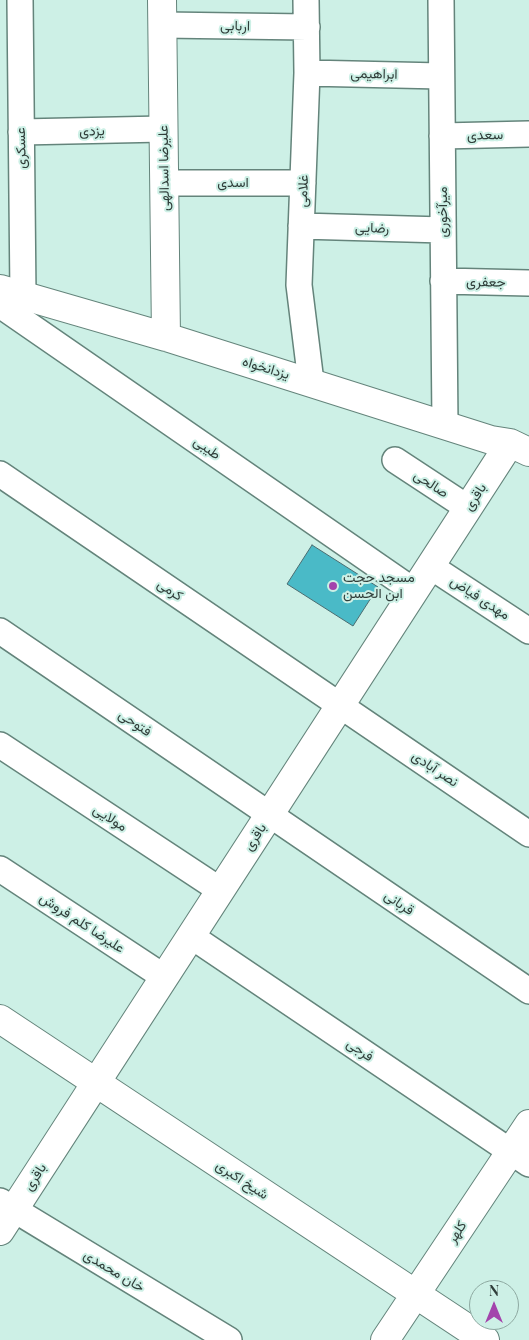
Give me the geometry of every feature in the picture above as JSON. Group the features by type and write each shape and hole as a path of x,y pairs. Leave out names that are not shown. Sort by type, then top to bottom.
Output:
{"street":[{"name":"عسکری","path":"8,297 21,132 10,93 20,0"},
{"name":"غلامی","path":"306,0 307,73 299,285 310,382"},
{"name":"میرآخوری","path":"441,0 444,424"},
{"name":"اربابی","path":"163,13 307,27"},
{"name":"علیرضا اسدالهی","path":"163,13 166,337"},
{"name":"ابراهیمی","path":"307,73 441,76"},
{"name":"یزدی","path":"21,132 163,130"},
{"name":"سعدی","path":"442,136 529,134"},
{"name":"اسدی","path":"164,183 303,183"},
{"name":"رضایی","path":"302,226 443,230"},
{"name":"جعفری","path":"443,281 529,282"},
{"name":"یزدانخواه","path":"8,297 166,337 520,448"},
{"name":"طیبی","path":"8,297 414,591"},
{"name":"باقری","path":"4,1214 96,1083 468,508 520,448"},
{"name":"صالحی","path":"395,460 468,508"},
{"name":"کرمی","path":"0,474 340,705"},
{"name":"مهدی فیاض","path":"430,566 529,631"},
{"name":"فتوحی","path":"0,631 270,814"},
{"name":"نصر آبادی","path":"340,705 529,834"},
{"name":"مولایی","path":"0,745 220,890"},
{"name":"قربانی","path":"270,814 529,991"},
{"name":"علیرضا کلم فروش","path":"0,869 164,977"},
{"name":"فرجی","path":"191,936 520,1158"},
{"name":"شیخ اکبری","path":"0,1019 485,1340"},
{"name":"کلهر","path":"385,1340 416,1294 520,1158 529,1124"},
{"name":"خان محمدی","path":"4,1214 229,1340"}],"building":[{"name":"مسجد حجت ابن الحسن","path":"312,545 378,587 353,626 287,584"}],"place":[{"name":"مسجد حجت ابن الحسن","path":"333,586"}]}
